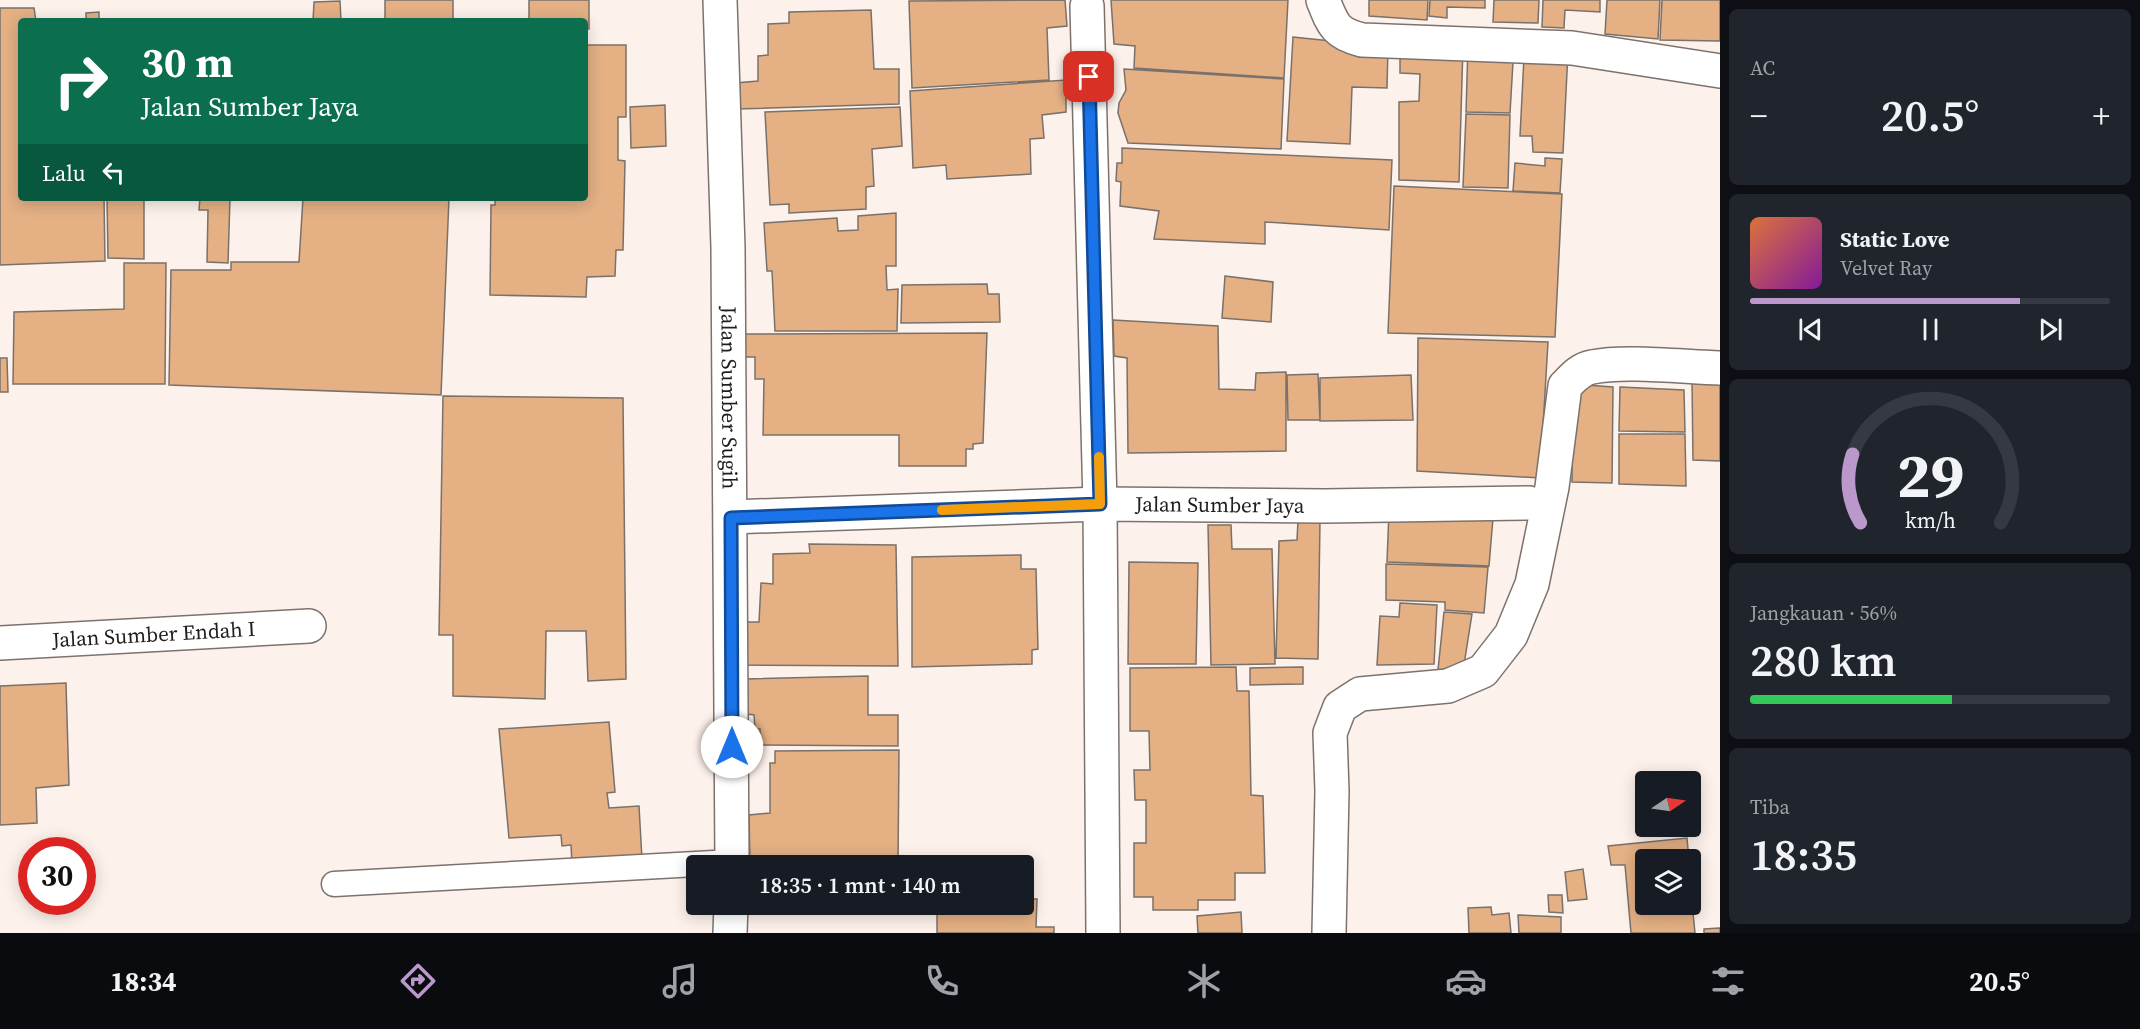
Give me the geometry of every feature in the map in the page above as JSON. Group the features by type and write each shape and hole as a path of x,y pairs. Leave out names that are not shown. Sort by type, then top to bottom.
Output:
{"street":[{"name":"Jalan Sumber Sugih","path":"720,0 728,248 732,855"},
{"path":"1323,0 1332,24 1338,31 1362,40 1572,48 1720,71"},
{"path":"1087,6 1100,504 1103,933"},
{"path":"1329,933 1332,791 1330,734 1340,707 1360,694 1448,686 1483,671 1511,635 1532,584 1552,487 1565,386 1576,375 1590,367 1612,365 1720,368"},
{"name":"Jalan Sumber Jaya","path":"731,518 1100,504 1324,506 1529,503"},
{"name":"Jalan Sumber Endah I","path":"0,644 309,626"},
{"path":"730,933 731,915"}],"lane":[{"path":"334,884 686,866"}],"building":[{"path":"385,0 453,0 453,18 385,18"},
{"path":"529,0 589,0 589,29 588,18 529,18"},
{"path":"1065,0 1067,26 1047,28 1049,80 912,88 909,1"},
{"path":"1111,0 1288,0 1284,78 1134,68 1135,46 1114,44"},
{"path":"1369,0 1428,0 1427,20 1369,16"},
{"path":"1430,0 1485,0 1485,8 1447,7 1447,18 1429,16"},
{"path":"1494,0 1539,0 1538,23 1493,22"},
{"path":"1543,0 1600,0 1600,12 1565,10 1564,28 1542,27"},
{"path":"1607,0 1660,0 1658,39 1605,34"},
{"path":"1662,0 1720,0 1720,41 1660,40"},
{"path":"340,1 341,18 313,18 314,2"},
{"path":"0,8 34,8 36,18 18,18 18,201 104,201 105,261 0,265"},
{"path":"871,10 874,69 899,69 899,104 736,109 735,83 758,81 758,56 768,55 768,24 789,23 789,12"},
{"path":"99,12 99,18 86,18 86,13"},
{"path":"1293,37 1388,47 1387,88 1352,87 1350,144 1287,141"},
{"path":"588,45 626,45 626,117 618,117 618,160 625,161 623,250 616,250 615,276 587,277 586,297 490,295 491,205 495,205 495,201 588,201"},
{"path":"1400,45 1463,46 1459,182 1399,180 1399,102 1419,101 1420,74 1400,73"},
{"path":"1468,45 1514,45 1510,113 1466,112"},
{"path":"1568,52 1563,153 1533,152 1532,136 1520,136 1524,57"},
{"path":"1124,69 1284,79 1281,149 1128,143 1118,113 1119,103 1126,90"},
{"path":"1066,80 1066,112 1042,115 1044,138 1030,139 1031,174 947,179 946,165 913,168 910,91"},
{"path":"665,105 666,146 631,148 630,107"},
{"path":"900,107 902,146 872,149 874,186 866,187 866,209 789,213 789,204 770,205 765,112"},
{"path":"1466,114 1510,115 1508,188 1463,187"},
{"path":"1122,148 1392,160 1389,230 1265,222 1265,244 1154,239 1159,211 1120,206 1121,182 1116,181 1117,163 1122,163"},
{"path":"1545,158 1562,159 1560,193 1513,191 1515,163 1545,166"},
{"path":"1394,186 1562,194 1555,337 1388,333"},
{"path":"107,201 144,201 144,259 108,258"},
{"path":"200,201 230,201 228,263 207,262 208,210 199,210"},
{"path":"303,201 449,201 441,395 169,385 171,270 231,270 231,262 299,262"},
{"path":"896,213 896,266 886,266 887,290 898,289 897,331 775,331 772,271 767,271 764,223 837,218 838,231 858,230 858,216"},
{"path":"124,263 166,263 165,384 13,384 14,312 124,309"},
{"path":"1225,276 1273,282 1271,322 1222,318"},
{"path":"987,284 988,294 999,294 1000,322 901,323 902,285"},
{"path":"1113,320 1218,326 1219,389 1255,390 1256,373 1286,372 1286,451 1128,453 1127,358 1114,356"},
{"path":"987,333 983,443 973,444 973,449 966,449 966,466 899,466 899,435 763,435 764,379 755,379 755,357 738,357 738,334"},
{"path":"1418,338 1548,342 1540,478 1417,471"},
{"path":"0,358 7,358 8,392 0,392"},
{"path":"1318,374 1320,420 1288,420 1287,375"},
{"path":"1411,375 1413,420 1320,421 1320,378"},
{"path":"1692,382 1720,383 1720,461 1693,460"},
{"path":"1573,384 1613,387 1612,483 1572,482"},
{"path":"1620,387 1684,390 1685,432 1619,431"},
{"path":"443,396 623,398 626,679 588,681 586,631 546,631 545,699 453,696 453,635 439,635"},
{"path":"1619,434 1685,434 1686,486 1619,484"},
{"path":"1389,511 1493,518 1489,566 1387,562"},
{"path":"1298,520 1320,520 1318,659 1276,658 1279,541 1297,540"},
{"path":"1208,525 1231,525 1232,549 1272,549 1275,664 1211,665"},
{"path":"809,544 896,545 898,666 737,665 737,622 759,622 761,583 773,584 773,554 810,553"},
{"path":"1021,555 1021,569 1036,569 1038,649 1032,650 1032,664 912,667 912,557"},
{"path":"1129,562 1198,563 1196,664 1128,664"},
{"path":"1386,564 1488,567 1484,613 1445,610 1445,602 1386,600"},
{"path":"1400,603 1437,605 1434,664 1377,665 1380,616 1399,617"},
{"path":"1444,612 1472,614 1463,671 1438,670"},
{"path":"1236,667 1237,691 1249,691 1251,795 1263,796 1265,873 1235,873 1235,900 1198,900 1198,910 1153,910 1153,897 1134,897 1134,843 1146,843 1146,800 1135,800 1134,770 1150,770 1149,731 1130,731 1130,668"},
{"path":"1303,667 1303,684 1250,685 1250,668"},
{"path":"868,676 868,715 898,715 898,746 760,745 760,729 755,729 754,715 747,714 746,679"},
{"path":"66,683 69,785 36,788 37,823 0,825 0,686"},
{"path":"609,722 615,792 607,793 609,808 639,806 642,859 572,864 571,845 562,846 561,835 509,838 499,729"},
{"path":"899,750 898,855 750,855 749,815 770,813 770,763 775,763 775,751"},
{"path":"1687,838 1688,849 1635,849 1635,915 1693,915 1695,933 1631,933 1625,865 1611,865 1608,846"},
{"path":"1583,869 1587,899 1568,901 1565,872"},
{"path":"1548,895 1562,895 1563,913 1549,912"},
{"path":"1034,899 1037,899 1036,927 1054,927 1054,933 937,933 937,915 1034,915"},
{"path":"1491,907 1492,915 1509,913 1511,933 1469,933 1468,908"},
{"path":"1241,912 1242,933 1198,933 1197,916"},
{"path":"1518,915 1561,917 1561,933 1519,933"},
{"path":"1720,928 1720,933 1704,933 1704,929"}],"slow traffic":[{"path":"942,510 1100,504 1099,457"}],"route":[{"path":"732,747 731,518 1100,504 1089,77"}]}
